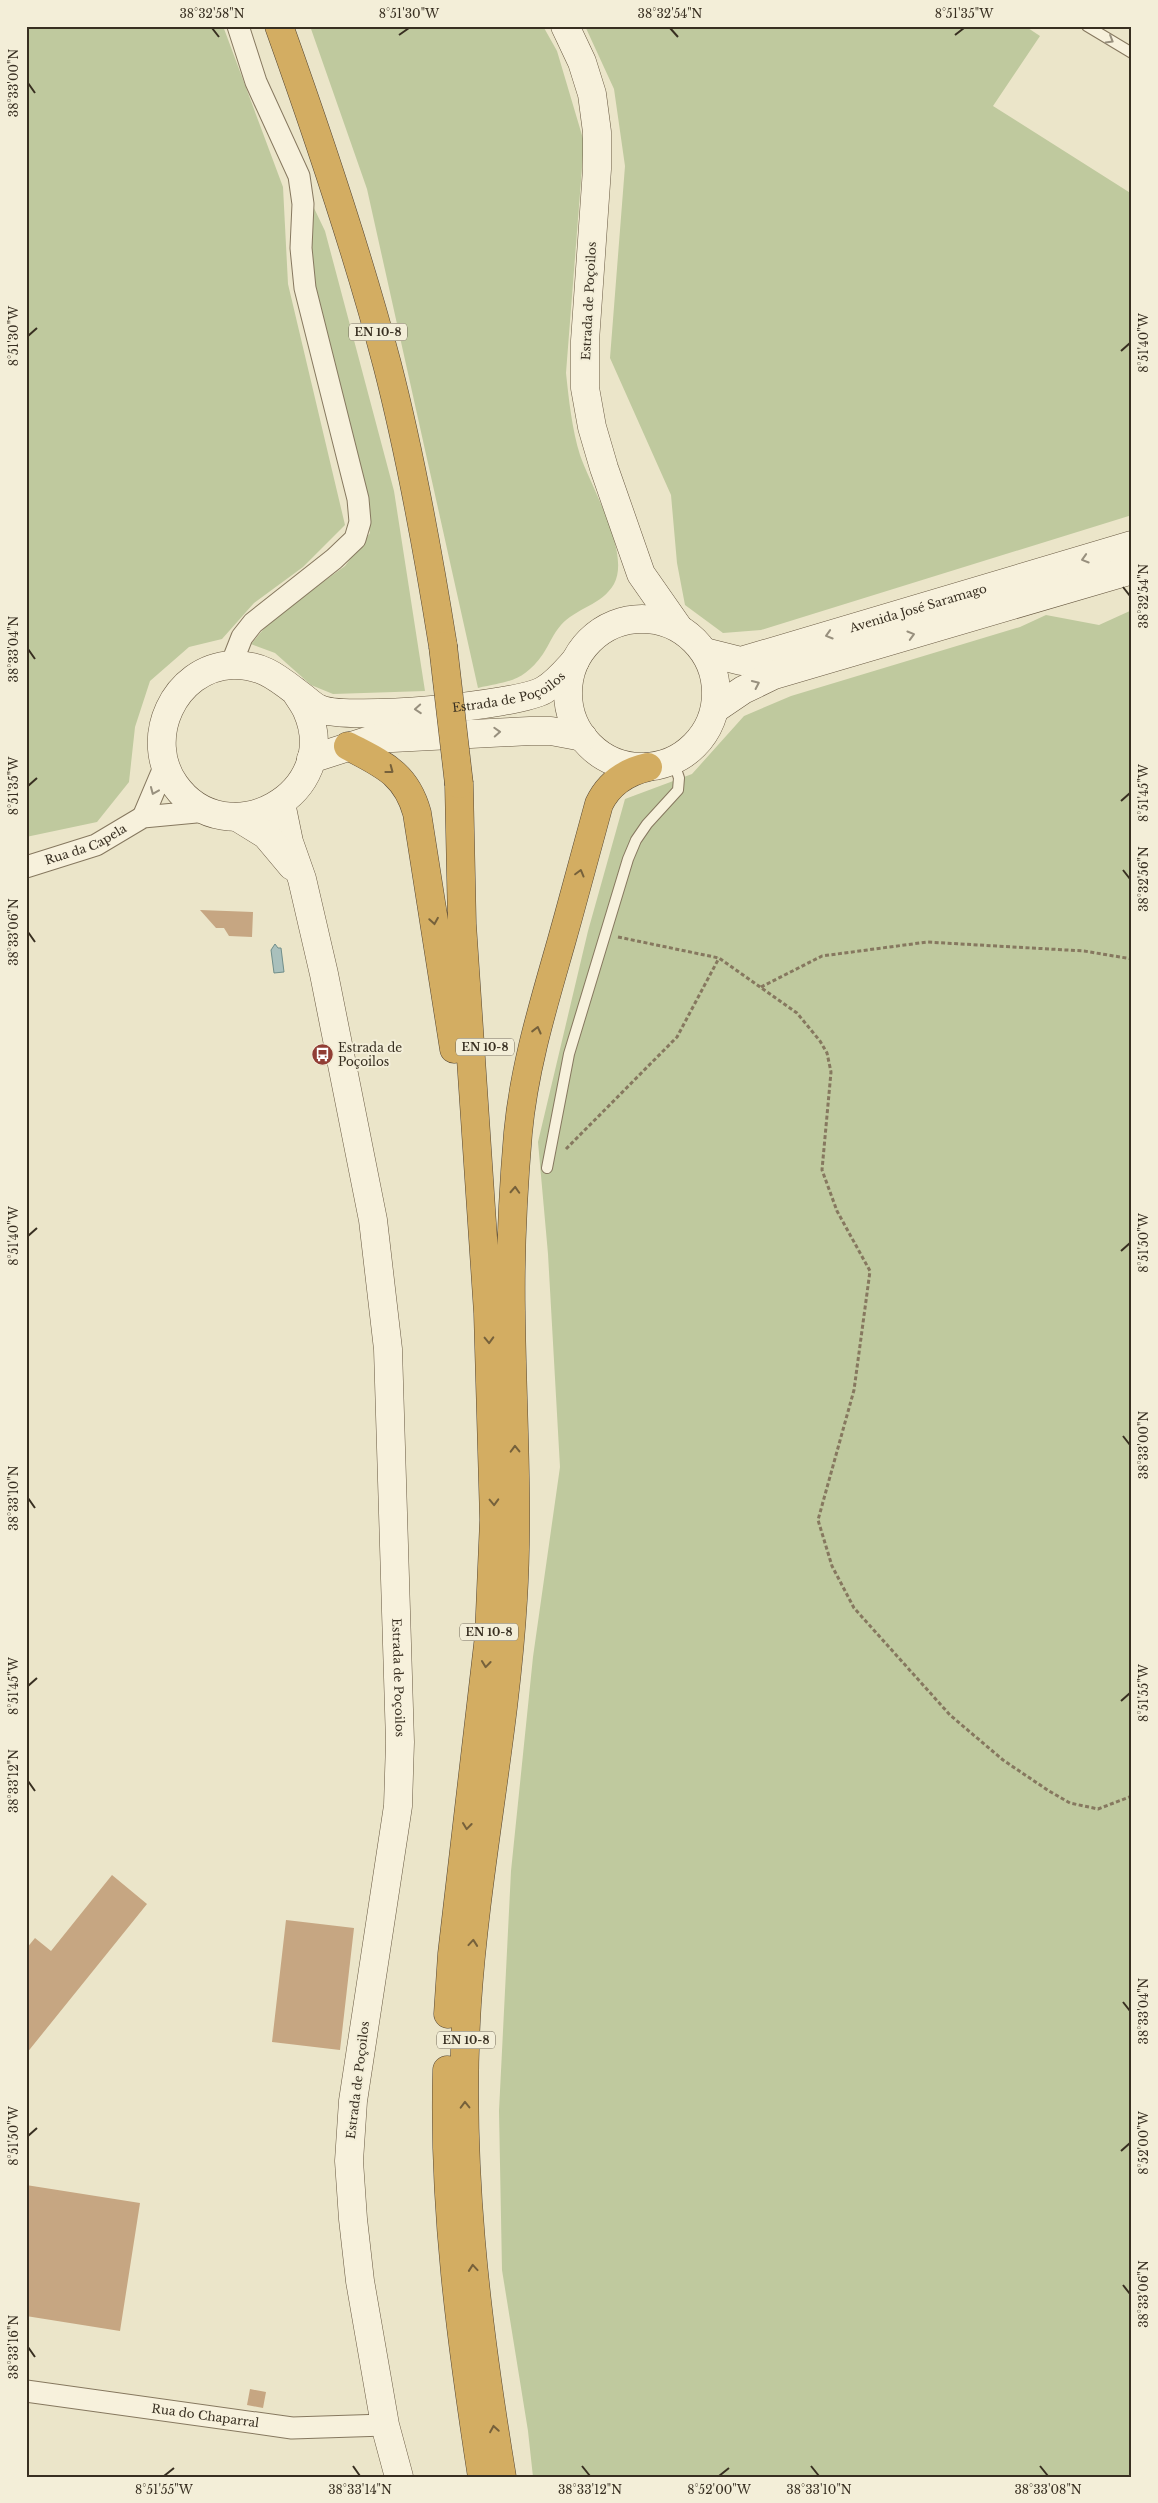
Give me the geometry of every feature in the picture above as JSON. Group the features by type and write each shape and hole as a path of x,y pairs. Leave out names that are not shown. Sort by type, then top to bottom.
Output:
{"highway":[{"name":"EN 10-8","path":"279,26 332,173 387,365 427,550 443,646 479,939 500,1311 516,1535 513,1603 503,1705 475,1920 467,2006 464,2084 466,2191 474,2281 502,2477"},
{"path":"348,746 387,767 401,778 412,795 418,813 470,1147 500,1311"},
{"path":"500,1311 518,1132 527,1069 599,804 613,784 623,776 633,770 661,764"},
{"name":"EN 10-8","path":"482,2477 453,2270 447,2198 445,2113 452,1954 489,1636 500,1311"}],"street":[{"path":"230,665 242,637 253,623 334,559 356,539 360,522 358,499 305,288 300,248 303,204 299,176 256,82 238,26"},
{"name":"Estrada de Poçoilos","path":"565,26 582,62 592,94 597,132 597,170 585,341 585,388 592,427 604,468 641,574 678,627 697,642 705,652 716,680 715,709 708,728 696,745 661,764 636,767 612,760 600,754 582,737 571,713 568,687 575,661"},
{"name":"Avenida José Saramago","path":"705,652 741,661 1132,545"},
{"name":"Avenida José Saramago","path":"715,709 743,690 774,675 1132,570"},
{"name":"Estrada de Poçoilos","path":"613,624 624,608 641,574"},
{"name":"Estrada de Poçoilos","path":"295,691 307,712 313,735 311,759 305,776 295,791 281,803 260,814 237,817 222,816 207,811 189,800 174,784 165,766 162,735 164,720 173,699 188,682 208,670 230,665 254,666 276,676 318,709 348,715 497,704 523,698 543,690 560,679 587,643 613,624 626,620 653,619 678,627"},
{"path":"311,759 373,739 530,731 551,731 582,737"},
{"path":"143,818 165,766"},
{"name":"Estrada de Poçoilos","path":"281,803 289,842 302,879 324,974 373,1220 388,1349 400,1742 398,1806 353,2101 350,2161 352,2219 360,2281 385,2425 399,2477"},
{"name":"Rua da Capela","path":"26,867 96,845 143,818 207,811"},
{"name":"Estrada de Poçoilos","path":"237,817 266,836 302,879"},
{"name":"Rua do Chaparral","path":"26,2391 292,2428 385,2425"}],"lane":[{"path":"1088,26 1132,53"},
{"path":"547,1168 568,1054 628,859 636,840 647,824 678,790 680,778 661,764"}],"path":[{"path":"606,935 719,958 797,1013 820,1041 827,1053 831,1072 822,1170 837,1211 870,1271 854,1390 818,1520 832,1566 854,1608 906,1669 950,1715 1004,1760 1070,1803 1098,1809 1132,1796"},
{"path":"760,988 822,956 927,942 1084,951 1132,958"},
{"path":"547,1168 678,1037 719,958"}],"green space":[{"path":"26,26 223,26 283,187 288,284 345,525 303,567 254,603 222,639 189,647 150,681 135,727 129,782 97,822 26,837"},
{"path":"310,26 543,26 557,51 584,142 566,373 568,394 577,445 614,538 618,571 614,584 603,597 567,619 558,628 536,663 522,675 507,682 478,688 367,189"},
{"path":"585,26 1025,26 1040,36 993,106 1132,194 1132,515 761,630 723,633 685,605 677,563 671,495 610,358 625,166 614,89"},
{"path":"313,206 325,231 394,491 425,691 333,694 311,685 275,653 251,644 273,618 345,566 370,533 309,261"},
{"path":"1132,610 1132,2477 533,2477 528,2431 502,2270 499,2111 511,1871 533,1657 560,1467 548,1254 538,1142 588,931 625,799 692,774 744,716 791,696 1020,627 1046,615 1099,625"}],"water":[{"path":"275,944 278,948 281,948 284,972 274,973 271,950"}],"building":[{"path":"200,910 253,912 252,937 229,936 224,928 216,928"},
{"path":"112,1875 147,1904 26,2054 26,1949 35,1938 51,1951"},
{"path":"286,1920 354,1928 340,2050 272,2042"},
{"path":"26,2185 140,2203 120,2331 26,2316"},
{"path":"250,2389 266,2392 263,2408 247,2405"}],"place":[{"name":"Estrada de Poçoilos","path":"322,1055"}]}
